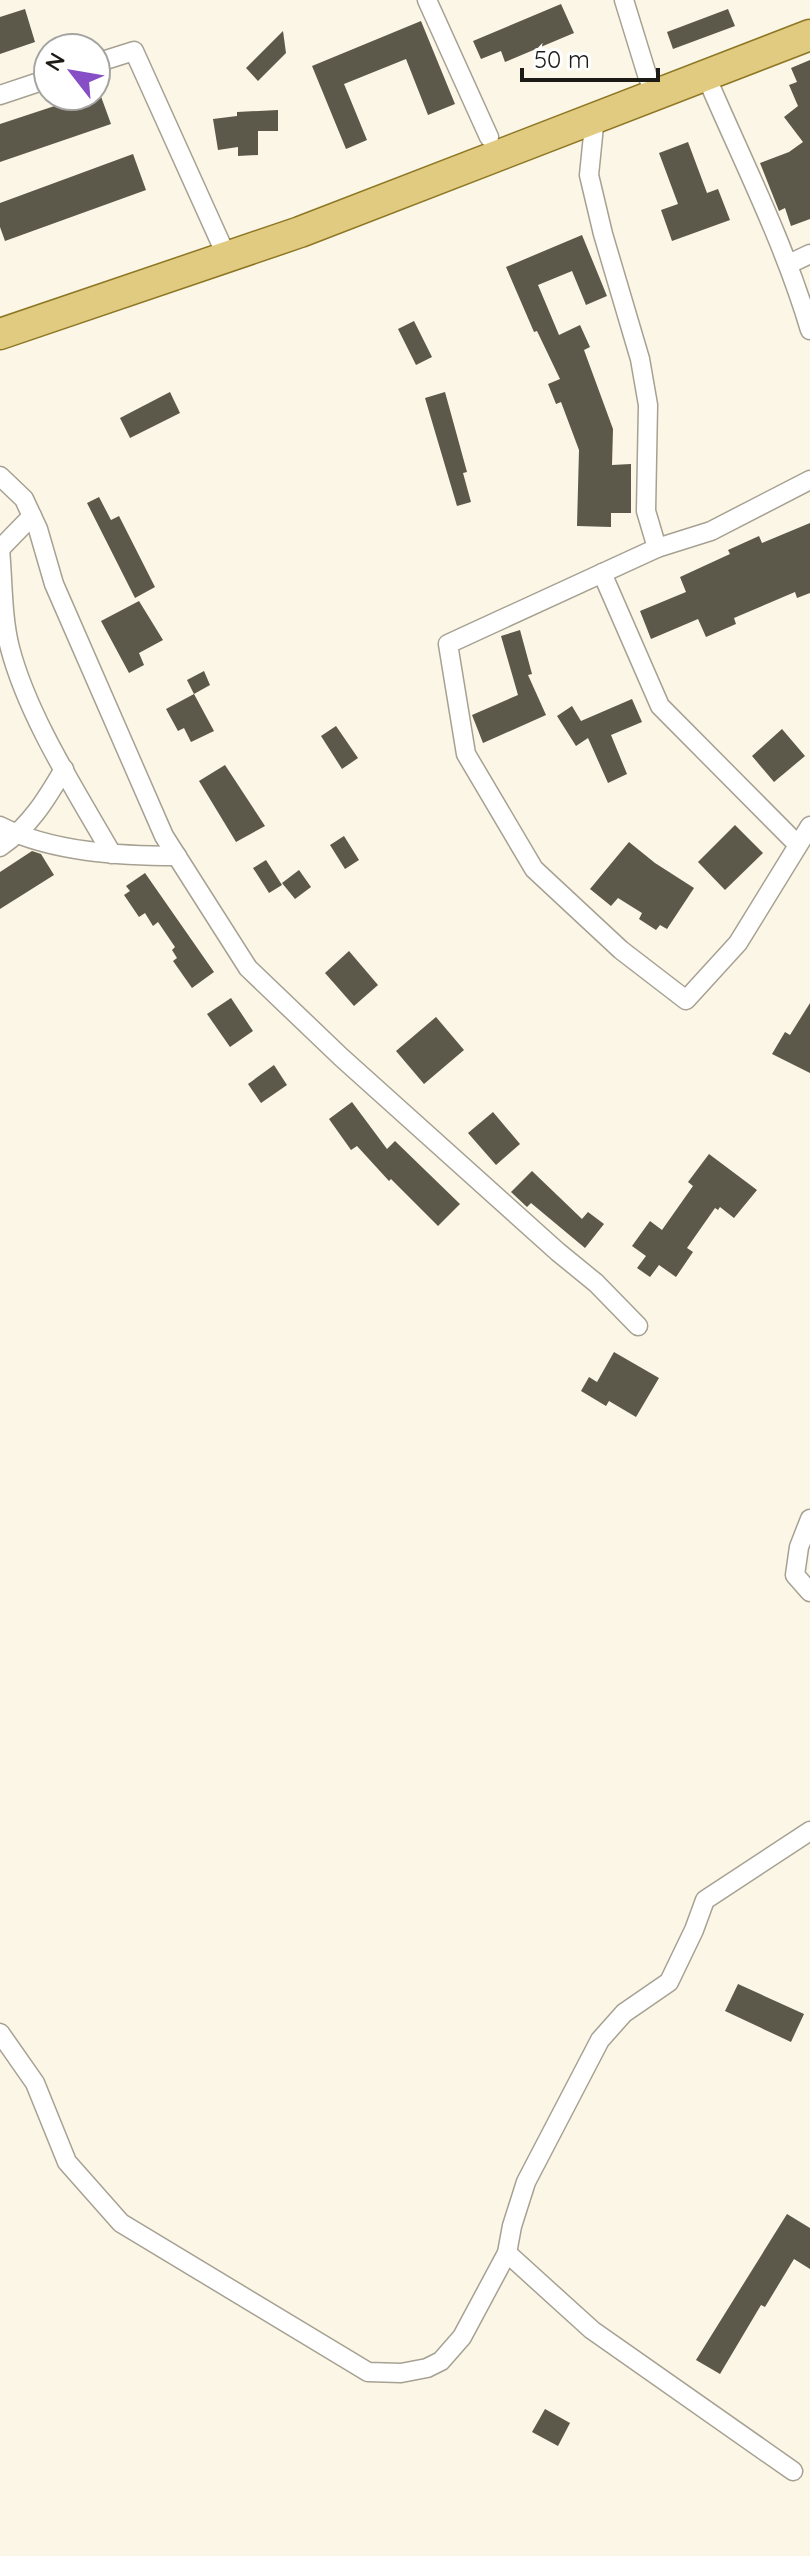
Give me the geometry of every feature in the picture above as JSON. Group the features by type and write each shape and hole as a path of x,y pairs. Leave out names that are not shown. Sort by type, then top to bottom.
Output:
{"main road":[{"path":"0,334 223,248 489,137 810,16"},
{"path":"0,313 223,248 315,226 810,35"}],"street":[{"path":"427,0 489,137"},
{"path":"624,0 648,78"},
{"path":"112,58 134,51 223,248"},
{"path":"706,76 789,264 810,330"},
{"path":"0,95 32,84"},
{"path":"595,116 589,175 640,359 648,405 646,511 657,548"},
{"path":"789,264 810,254"},
{"path":"0,476 24,499 32,516 54,584 164,836 248,968 432,1139 596,1283 638,1326"},
{"path":"810,480 711,531 657,548 448,644 466,754 534,869 621,950 686,1000 738,943 810,826"},
{"path":"32,516 0,549 4,635 19,679 64,769 112,854"},
{"path":"602,573 660,706 798,845"},
{"path":"0,847 19,833 40,810 64,769"},
{"path":"0,826 63,846 112,854 177,856"},
{"path":"810,1519 799,1547 795,1575 810,1592"},
{"path":"0,2033 35,2083 67,2162 121,2223 368,2372 401,2373 427,2368 441,2361 462,2337 507,2253 526,2182 600,2040 624,2013 669,1982 705,1900 810,1831"},
{"path":"507,2253 592,2330 793,2471"}],"building":[{"path":"561,4 574,33 505,62 501,51 481,59 473,41"},
{"path":"25,9 32,43 0,54 0,17"},
{"path":"728,9 735,26 673,49 667,32"},
{"path":"421,21 455,104 428,115 406,59 344,84 367,140 346,149 312,66"},
{"path":"283,31 286,53 258,81 246,68"},
{"path":"810,60 810,219 791,226 785,208 779,211 760,163 789,152 803,142 784,117 798,106 789,85 797,82 791,68"},
{"path":"278,110 278,131 258,131 258,155 238,156 238,147 218,150 213,119 237,116 237,112"},
{"path":"36,112 107,112 111,124 0,162 0,124"},
{"path":"688,142 707,193 718,189 730,220 672,241 661,210 678,204 659,153"},
{"path":"133,154 146,190 5,241 0,227 0,203"},
{"path":"582,235 607,296 586,305 572,271 538,285 559,335 580,325 590,347 584,350 613,429 612,465 631,464 631,513 611,513 611,527 577,526 579,450 561,402 556,404 548,384 560,379 537,331 534,332 506,267"},
{"path":"414,321 432,357 416,365 398,329"},
{"path":"170,392 180,413 130,438 120,418"},
{"path":"445,392 467,472 463,473 471,502 457,506 425,398"},
{"path":"99,497 111,520 119,516 155,587 135,598 87,503"},
{"path":"810,523 810,593 797,598 795,592 734,618 736,624 706,637 698,619 651,639 640,611 686,592 680,577 730,554 728,550 759,536 762,543"},
{"path":"139,601 163,640 139,653 144,665 129,673 101,621"},
{"path":"520,630 532,674 528,675 546,715 483,743 472,715 518,695 501,636"},
{"path":"204,671 210,685 194,694 187,680"},
{"path":"194,694 214,731 191,742 184,728 178,731 166,709"},
{"path":"632,699 642,722 611,735 627,774 608,783 588,738 576,746 557,716 572,706 581,721"},
{"path":"336,726 358,758 342,769 321,736"},
{"path":"782,729 805,756 774,782 752,756"},
{"path":"225,765 265,826 236,842 199,781"},
{"path":"735,825 763,853 725,890 698,862"},
{"path":"344,836 359,860 345,869 330,845"},
{"path":"629,842 694,888 667,929 660,925 656,930 639,919 642,913 618,898 611,906 590,889"},
{"path":"32,851 41,854 54,875 0,909 0,872"},
{"path":"266,860 282,885 269,893 253,868"},
{"path":"299,870 311,887 295,899 282,883"},
{"path":"145,873 214,972 192,988 173,961 177,958 172,950 175,947 158,922 153,926 145,913 139,917 124,895 130,891 126,886"},
{"path":"349,951 378,985 354,1006 325,973"},
{"path":"231,998 253,1031 230,1047 207,1014"},
{"path":"810,1003 810,1073 772,1054 785,1032 790,1035"},
{"path":"436,1017 464,1050 424,1084 396,1051"},
{"path":"274,1065 287,1085 261,1103 248,1084"},
{"path":"352,1102 387,1149 395,1141 460,1204 438,1226 391,1179 389,1181 357,1146 351,1150 329,1119"},
{"path":"493,1112 520,1144 496,1165 468,1133"},
{"path":"709,1154 757,1190 734,1218 720,1207 718,1210 715,1208 687,1248 693,1252 676,1277 659,1265 650,1277 637,1268 646,1256 632,1246 650,1221 662,1230 693,1186 688,1182"},
{"path":"532,1171 582,1219 588,1212 604,1224 585,1248 531,1203 527,1207 511,1192"},
{"path":"614,1352 659,1378 636,1417 609,1401 606,1406 581,1391 589,1377 597,1382"},
{"path":"738,1984 804,2014 791,2042 725,2011"},
{"path":"787,2214 810,2228 810,2269 794,2259 765,2307 761,2305 720,2374 696,2360"},
{"path":"545,2409 570,2423 558,2446 532,2432"}]}
